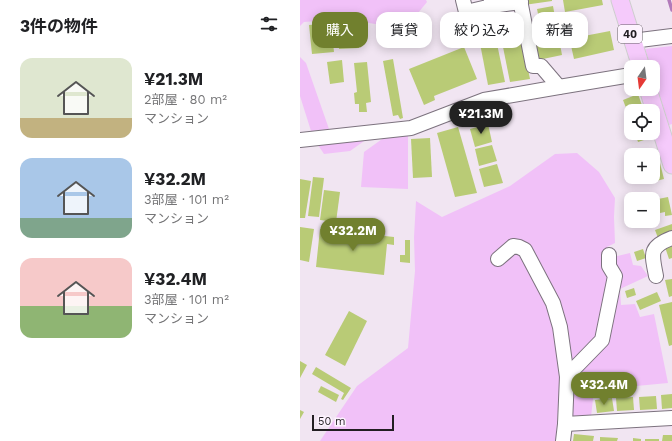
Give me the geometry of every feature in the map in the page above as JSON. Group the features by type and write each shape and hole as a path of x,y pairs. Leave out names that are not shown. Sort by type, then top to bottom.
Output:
{"main road":[{"name":"40","path":"620,0 639,60"},
{"path":"650,96 672,165"}],"street":[{"path":"465,6 520,1 533,66 541,66 559,87"},
{"path":"632,41 672,36"},
{"path":"300,140 411,128 484,100 624,76"},
{"path":"656,276 653,252 661,242 672,238"},
{"path":"498,259 513,246 525,250 553,302 560,327 567,377 563,441"},
{"path":"567,377 602,340 615,276 609,266 609,255"},
{"path":"565,424 672,418"}],"shaded area":[{"path":"300,0 426,0 427,2 419,12 376,12 376,24 368,23 368,12 312,12 312,21 304,22 300,26"},
{"path":"672,46 672,124 669,125 660,96 660,60 649,60 645,49"},
{"path":"300,57 306,63 329,129 311,131 300,96"},
{"path":"408,134 408,189 361,187 364,152 385,137"},
{"path":"367,139 350,151 324,154 318,145"},
{"path":"577,153 599,172 615,198 615,243 607,247 606,263 610,277 597,338 562,372 556,441 320,441 357,386 408,348 415,271 414,237 416,201 442,217 510,186 555,154"},
{"path":"630,253 633,265 641,266 648,276 620,289 621,305 635,304 640,317 654,314 668,383 594,390 591,417 565,420 567,376 606,337 609,258"}],"building":[{"path":"523,0 552,0 552,1 524,5"},
{"path":"563,0 602,0 603,5 565,12"},
{"path":"553,6 554,12 538,12 537,9"},
{"path":"309,25 312,25 312,48 334,48 334,52 312,54"},
{"path":"610,31 614,50 574,59 572,48 588,48 588,35"},
{"path":"339,48 359,48 339,49"},
{"path":"464,48 477,79 434,96 435,100 424,105 409,69"},
{"path":"481,48 498,48 505,82 488,85"},
{"path":"503,48 524,48 530,79 510,82"},
{"path":"536,48 561,48 562,55 538,60"},
{"path":"393,59 403,118 400,119 398,115 393,116 383,61"},
{"path":"342,60 344,82 330,84 327,62"},
{"path":"367,62 371,102 366,103 367,112 359,112 359,104 355,104 354,93 357,92 354,63"},
{"path":"633,96 639,96 642,104 625,104 623,100"},
{"path":"488,124 492,142 475,147 470,129"},
{"path":"458,127 477,193 455,197 437,133"},
{"path":"430,138 432,177 413,178 411,139"},
{"path":"492,145 497,161 479,166 475,149"},
{"path":"660,163 664,179 660,180"},
{"path":"497,164 503,183 484,187 479,169"},
{"path":"313,177 324,178 319,217 308,216"},
{"path":"300,179 311,181 305,218 300,218"},
{"path":"324,190 340,192 336,222 320,220"},
{"path":"668,197 672,215 665,216 665,212 660,213 660,199"},
{"path":"672,224 672,234 658,238 655,230"},
{"path":"300,227 314,229 309,262 300,260"},
{"path":"320,229 394,237 394,245 387,244 384,275 316,267"},
{"path":"405,240 410,240 410,263 400,262 400,255 405,255"},
{"path":"672,245 672,258 669,259 665,247"},
{"path":"643,249 646,258 637,261 634,252"},
{"path":"672,279 672,296 669,297 665,280"},
{"path":"634,288 636,295 627,298 625,291"},
{"path":"657,292 661,301 640,310 636,301"},
{"path":"672,302 672,345 669,346 659,305"},
{"path":"349,311 367,321 345,366 325,355"},
{"path":"300,361 307,365 300,378"},
{"path":"316,367 351,388 343,400 341,399 344,393 312,374"},
{"path":"321,386 339,395 336,402 318,392"},
{"path":"672,394 672,408 662,409 661,395"},
{"path":"656,396 657,409 640,410 639,397"},
{"path":"633,397 634,410 617,411 616,398"},
{"path":"612,398 614,411 597,413 595,400"},
{"path":"300,410 304,412 300,419"},
{"path":"574,434 594,436 593,441 573,441"},
{"path":"663,435 672,435 672,441 662,441"},
{"path":"600,437 618,438 617,441 600,441"},
{"path":"633,438 641,439 641,441 633,441"},
{"path":"645,439 659,439 659,441 645,441"}],"waterway":[{"path":"669,0 672,10"}]}
